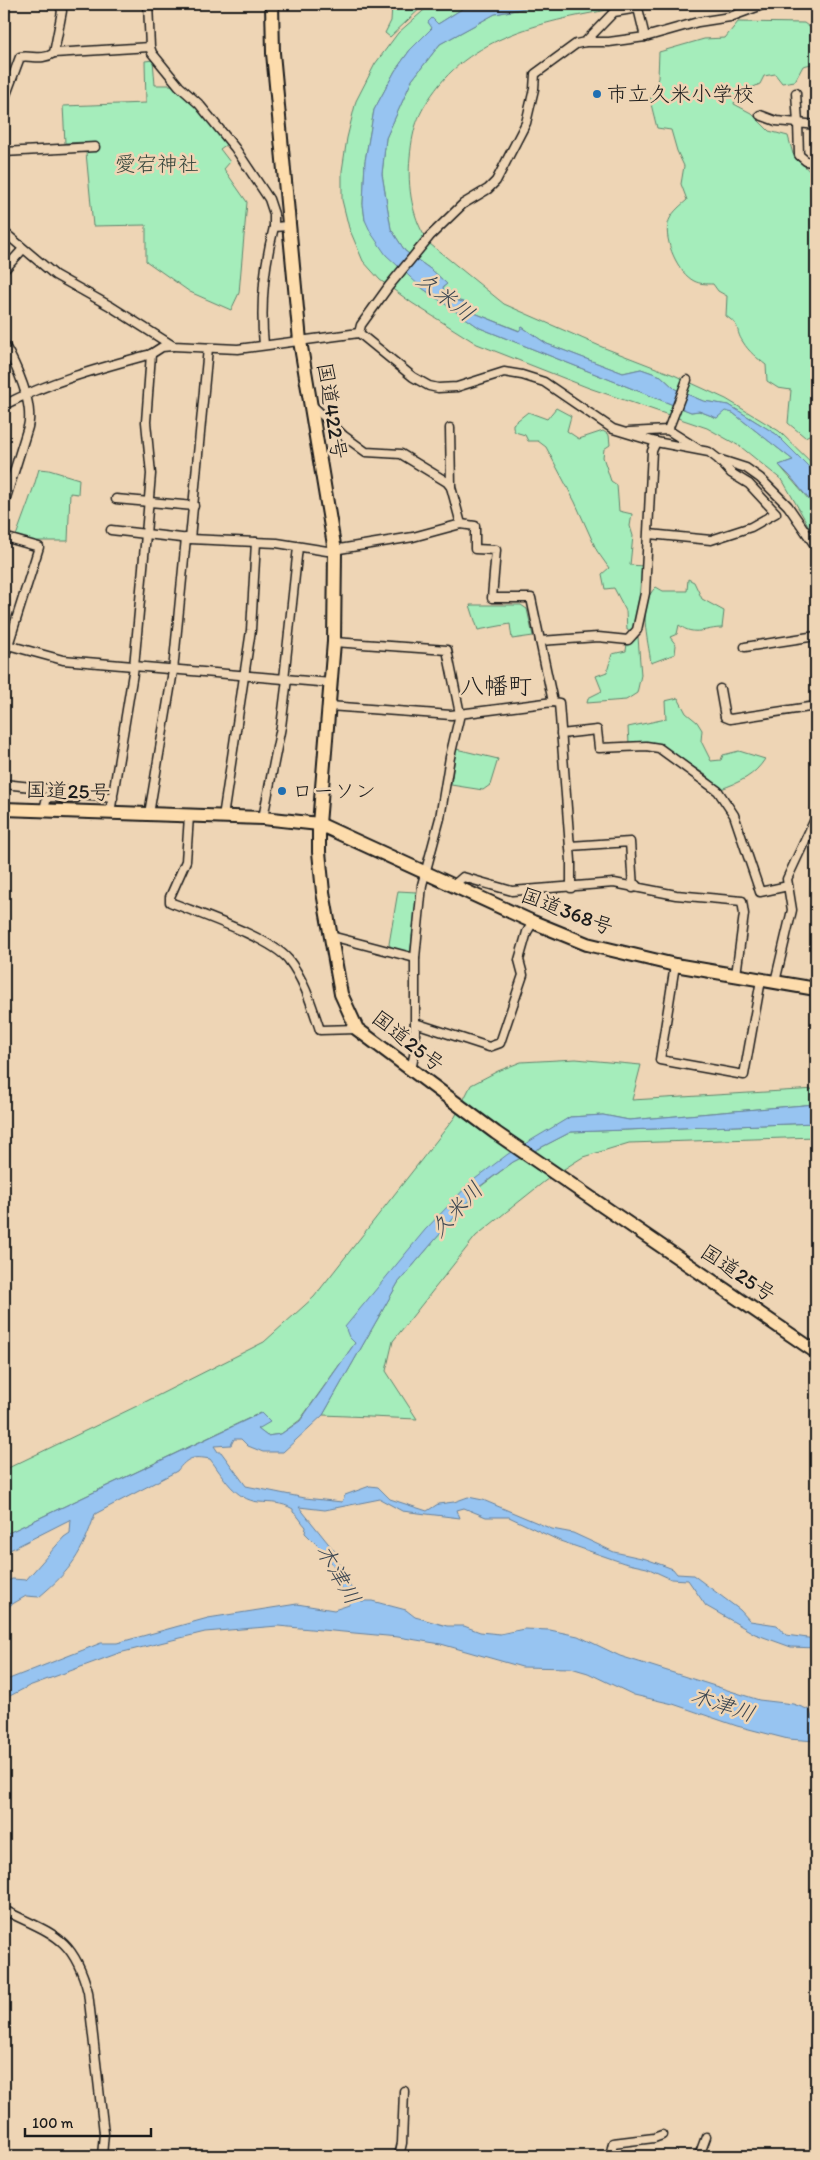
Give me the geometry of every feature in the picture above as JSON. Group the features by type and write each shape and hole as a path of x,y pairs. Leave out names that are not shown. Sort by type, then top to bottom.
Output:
{"highway":[{"name":"国道422号","path":"272,4 273,53 300,341 335,551 334,642 319,824"},
{"name":"国道25号","path":"4,809 263,818 319,824 319,852 330,936 341,994 357,1029 505,1140 816,1352"},
{"name":"国道368号","path":"319,824 533,922 587,944 675,965 816,989"}],"street":[{"path":"148,4 150,47 152,53 179,86 199,104 235,148 269,199 274,214 274,227 266,265 262,303 264,345"},
{"path":"359,333 361,325 422,245 464,204 488,189 496,181 526,123 534,89 535,74 576,44 609,42 645,36 698,22 730,17 765,4"},
{"path":"54,53 62,6"},
{"path":"585,42 614,12 637,6 645,36"},
{"path":"4,100 20,57 48,57 54,53 150,47"},
{"path":"796,93 799,155 806,161 816,163"},
{"path":"760,115 776,121 816,125"},
{"path":"4,152 96,147"},
{"path":"274,227 288,226"},
{"path":"4,232 55,275 110,306 173,346"},
{"path":"5,267 23,249"},
{"path":"4,404 24,393 59,380 151,354 162,347 238,349 359,333 413,378 429,386 438,388 457,387 504,372 522,376 544,382 568,397 588,414 613,429 656,442 709,452 731,473 749,484 776,513 751,527 712,540 649,534"},
{"path":"4,344 12,358 24,393 30,420 4,504"},
{"path":"149,814 173,671 188,539 194,506 208,348"},
{"path":"110,813 134,667 149,502 151,474 146,422 151,354"},
{"path":"668,430 687,380"},
{"path":"311,404 344,436 366,452 405,456 451,487"},
{"path":"450,428 451,487 461,524"},
{"path":"625,432 668,430 700,450"},
{"path":"540,641 598,637 628,640 637,630 645,593 652,451 656,442"},
{"path":"718,459 746,468 760,478 788,506 816,547"},
{"path":"116,499 194,506"},
{"path":"111,530 188,539 256,542 335,551 413,537 461,524 476,526 475,549 496,550 492,598 531,598 553,702"},
{"path":"4,537 38,547 6,644 4,658"},
{"path":"223,817 252,612 256,542"},
{"path":"263,818 281,727 298,547"},
{"path":"745,647 816,636"},
{"path":"334,642 447,650 460,714 450,757 440,818 422,885 415,958 415,1051 411,1070"},
{"path":"6,644 54,659 173,671 331,683"},
{"path":"720,689 725,717 730,719 816,706"},
{"path":"329,706 451,715 553,702 559,703 570,846 571,888"},
{"path":"561,734 597,730 599,748 646,746 659,748 702,778 718,791 725,800 734,815 760,892 788,886"},
{"path":"4,784 113,798"},
{"path":"44,810 46,797 76,798 77,792"},
{"path":"189,816 186,861 170,897 170,902 266,942 287,958 297,972 320,1030 357,1029"},
{"path":"775,982 792,910 792,900 787,879 816,817"},
{"path":"570,846 630,842 635,886"},
{"path":"454,885 463,876 512,891 571,888 614,883 676,896 742,902 744,914 736,976"},
{"path":"414,1023 489,1047 500,1043 523,975 519,960 527,932 533,922"},
{"path":"330,936 415,958"},
{"path":"675,965 660,1060 737,1074 744,1075 761,980"},
{"path":"4,1910 54,1934 63,1941 84,1976 90,2010 104,2133 102,2156"},
{"path":"399,2156 402,2143 404,2091"},
{"path":"610,2156 613,2143 654,2138 662,2135"},
{"path":"699,2156 706,2137"}],"green space":[{"path":"392,4 425,4 390,37 385,33 391,21"},
{"path":"431,4 470,4 438,24 428,22 433,28 410,50 395,71 374,110 365,161 363,204 365,220 422,288 480,328 691,412 699,411 717,418 725,410 733,413 793,460 779,465 816,508 816,539 783,481 741,447 707,428 589,388 477,344 412,303 380,280 363,261 349,228 342,200 342,171 347,138 356,101 375,64 398,33"},
{"path":"547,4 639,4 558,20 505,37 481,49 459,65 439,85 426,103 418,119 410,157 409,180 412,203 424,235 430,244 504,304 602,347 674,375 726,399 779,431 816,467 816,474 776,434 729,405 703,401 675,389 661,376 641,369 623,373 547,344 522,327 520,331 472,312 463,302 455,300 444,292 443,287 447,284 433,271 405,251 391,229 382,174 386,138 412,80 440,44 495,14"},
{"path":"738,22 804,23 816,32 816,63 803,66 795,81 782,83 775,74 764,76 760,84 736,95 734,104 751,113 769,131 788,136 793,154 816,178 816,432 805,437 788,423 791,390 778,388 767,381 766,365 748,349 740,338 736,326 726,316 727,296 718,291 713,284 699,283 688,277 678,264 668,239 667,231 671,217 687,200 681,184 684,166 671,130 657,128 650,100 658,78 659,52 704,39 725,38"},
{"name":"愛宕神社","path":"153,60 155,85 173,85 187,96 227,144 220,149 230,162 224,169 247,202 239,293 231,310 190,292 146,261 146,225 93,226 85,142 65,143 63,106 146,103 145,61"},
{"path":"556,408 571,416 567,431 579,439 603,431 609,435 610,445 604,449 603,457 611,481 617,485 619,511 632,514 630,526 633,536 630,565 643,566 641,592 633,630 627,630 626,611 614,588 605,589 602,574 609,568 597,551 575,502 546,447 538,441 528,441 525,435 515,432 513,428 513,424 528,412 547,419"},
{"path":"39,469 79,479 78,494 70,493 68,541 33,541 16,536"},
{"path":"688,579 694,582 702,599 724,611 722,628 690,631 679,625 677,634 670,637 676,645 675,654 651,663 645,622 645,612 650,594 656,587 663,591 687,591"},
{"path":"470,605 521,605 527,609 533,636 512,639 510,624 478,630"},
{"path":"638,637 641,675 637,693 626,700 587,703 588,698 602,691 596,676 607,672 612,654 626,651 627,644"},
{"path":"678,698 686,713 697,722 702,730 701,741 711,761 721,760 723,755 739,751 765,759 761,765 746,778 721,789 706,775 661,745 647,742 629,743 628,727 666,719 665,701"},
{"path":"456,749 498,759 490,785 483,790 451,785"},
{"path":"398,891 416,892 417,894 410,955 392,949 389,944"},
{"path":"576,1059 641,1065 632,1100 816,1089 816,1104 629,1120 603,1115 570,1117 471,1182 349,1337 355,1343 300,1420 281,1434 267,1436 257,1429 260,1413 4,1535 4,1470 264,1342 314,1297 455,1117 471,1085 521,1062"},
{"path":"816,1123 816,1137 629,1143 583,1157 545,1181 476,1236 393,1341 386,1371 417,1419 323,1415 398,1283 476,1192 474,1189 477,1185 480,1187 513,1162 571,1132"}],"water":[{"name":"久米川","path":"470,4 547,4 495,14 440,44 412,80 386,138 382,174 391,229 405,251 433,271 447,284 443,287 444,292 455,300 463,302 472,312 519,331 522,327 547,344 623,373 641,369 661,376 675,389 703,401 729,405 776,434 816,474 816,508 779,465 793,460 733,413 725,411 717,418 699,411 691,412 480,328 422,288 386,255 371,233 365,220 363,204 365,161 374,110 395,71 410,50 432,28 428,22 432,18 438,24"},
{"path":"816,1104 816,1123 571,1132 513,1162 479,1187 477,1185 474,1189 476,1192 398,1283 323,1415 283,1452 263,1452 248,1446 241,1439 234,1439 231,1445 214,1446 218,1452 221,1452 246,1486 305,1498 342,1502 345,1495 370,1486 378,1487 390,1499 427,1511 438,1504 454,1502 468,1497 483,1500 552,1529 573,1533 614,1552 646,1559 673,1569 677,1574 693,1575 740,1610 750,1621 777,1625 786,1635 815,1639 816,1648 791,1647 755,1634 706,1606 688,1580 671,1579 647,1568 624,1563 560,1541 509,1517 486,1517 464,1508 457,1510 460,1518 402,1511 380,1499 325,1510 299,1507 336,1553 337,1563 343,1567 349,1585 361,1601 372,1601 406,1610 415,1617 447,1626 464,1626 480,1632 500,1634 524,1629 550,1630 578,1636 620,1656 759,1700 793,1704 810,1710 812,1719 816,1718 816,1741 788,1739 737,1726 673,1704 634,1695 588,1673 571,1668 522,1667 441,1644 398,1637 278,1626 205,1632 119,1653 29,1686 4,1699 4,1681 101,1643 117,1643 208,1618 297,1604 334,1610 349,1605 350,1600 340,1586 336,1569 321,1549 305,1533 306,1527 293,1512 293,1509 280,1504 259,1502 243,1497 230,1486 210,1459 195,1458 188,1460 177,1471 95,1514 80,1551 60,1578 39,1597 26,1596 4,1609 4,1583 12,1579 26,1580 64,1537 70,1533 71,1519 4,1553 4,1535 261,1413 270,1422 258,1429 267,1436 281,1434 300,1421 355,1343 349,1337 345,1327 425,1230 471,1182 508,1154 570,1117 603,1115 629,1120"}],"place":[{"name":"市立久米小学校","path":"597,94"},
{"name":"ローソン","path":"282,791"}],"district":[{"name":"八幡町","path":"496,686"}],"water label":[{"name":"木津川","path":"339,1574"},
{"name":"木津川","path":"723,1704"}]}
